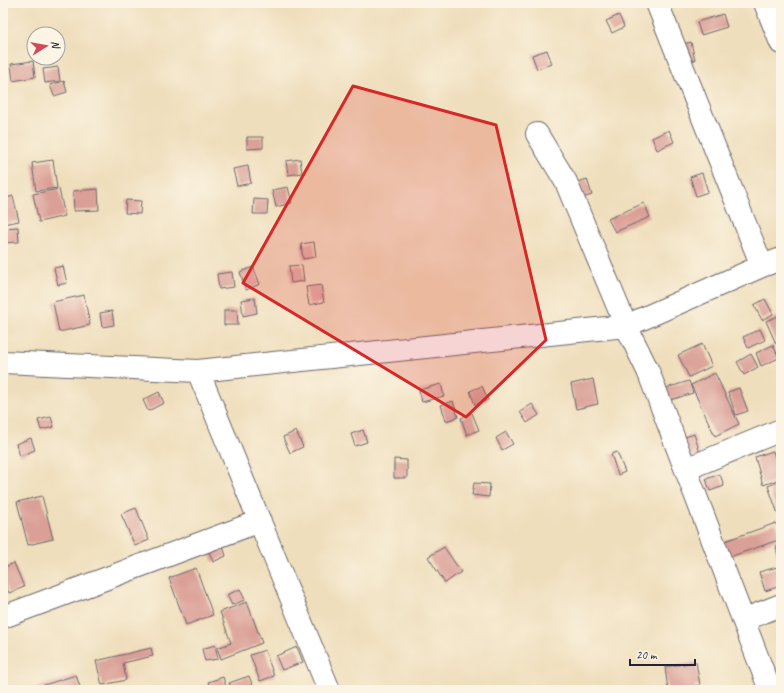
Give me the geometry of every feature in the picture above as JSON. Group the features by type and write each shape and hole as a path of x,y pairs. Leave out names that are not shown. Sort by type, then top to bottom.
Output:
{"street":[{"path":"3,362 198,371 626,326 772,262 657,3"},
{"path":"765,3 781,43"},
{"path":"537,134 566,182 626,326 648,371 770,690"},
{"path":"198,371 329,690"},
{"path":"686,469 781,430"},
{"path":"3,617 260,521"},
{"path":"743,620 781,605"}],"highlighted area":[{"path":"353,86 496,125 546,340 466,417 243,283"}],"building":[{"path":"723,14 727,27 701,35 697,22"},
{"path":"619,15 624,27 612,33 606,21"},
{"path":"691,42 695,60 683,63 679,45"},
{"path":"547,50 552,64 537,69 532,55"},
{"path":"26,62 26,66 34,66 35,77 13,81 11,64"},
{"path":"58,67 60,81 45,83 43,69"},
{"path":"64,81 67,92 54,96 50,85"},
{"path":"669,130 674,142 657,150 652,138"},
{"path":"247,137 263,137 263,148 247,149"},
{"path":"300,159 302,173 288,175 286,161"},
{"path":"53,160 57,188 36,191 32,163"},
{"path":"248,166 251,183 237,186 233,169"},
{"path":"702,173 708,192 696,196 690,177"},
{"path":"587,179 592,195 580,199 575,183"},
{"path":"288,187 292,203 276,207 272,190"},
{"path":"59,189 65,216 39,222 33,194"},
{"path":"98,189 99,210 74,211 73,191"},
{"path":"13,196 19,221 3,224 3,199"},
{"path":"254,199 268,200 267,214 253,214"},
{"path":"126,200 141,201 140,214 125,213"},
{"path":"644,203 650,217 615,232 608,219"},
{"path":"18,227 19,242 3,243 3,228"},
{"path":"314,242 316,257 303,259 301,244"},
{"path":"302,265 304,281 291,283 289,266"},
{"path":"63,266 67,283 58,285 54,268"},
{"path":"253,267 260,284 246,290 240,272"},
{"path":"232,272 234,287 219,289 217,274"},
{"path":"321,285 324,302 309,305 306,287"},
{"path":"84,295 90,325 59,332 53,302"},
{"path":"255,298 257,313 243,316 241,300"},
{"path":"765,299 773,314 762,320 754,305"},
{"path":"224,310 237,310 238,325 224,325"},
{"path":"112,311 114,325 102,327 100,313"},
{"path":"781,315 781,341 776,344 766,321"},
{"path":"760,329 765,340 748,348 743,337"},
{"path":"702,344 712,366 689,377 678,355"},
{"path":"773,345 779,358 761,366 756,353"},
{"path":"751,354 758,367 744,375 737,362"},
{"path":"715,373 739,424 715,436 691,385"},
{"path":"593,379 598,404 576,409 571,384"},
{"path":"689,381 693,393 664,402 660,390"},
{"path":"441,384 444,396 422,402 419,390"},
{"path":"482,386 488,400 475,405 470,391"},
{"path":"739,388 748,411 736,415 728,392"},
{"path":"159,392 164,403 148,411 143,400"},
{"path":"453,401 458,417 446,421 441,405"},
{"path":"532,404 539,415 527,423 520,412"},
{"path":"472,413 479,430 467,435 461,418"},
{"path":"51,417 54,427 41,430 38,420"},
{"path":"363,430 367,442 355,446 351,434"},
{"path":"296,431 303,447 290,453 283,437"},
{"path":"506,432 513,444 502,450 496,438"},
{"path":"694,434 701,456 680,463 673,441"},
{"path":"31,438 35,450 20,456 16,444"},
{"path":"773,451 781,479 763,485 755,457"},
{"path":"617,452 625,472 618,475 611,454"},
{"path":"394,459 407,460 407,478 394,478"},
{"path":"720,474 724,486 710,491 706,479"},
{"path":"781,481 781,513 778,514 768,486"},
{"path":"474,483 490,484 489,497 472,495"},
{"path":"42,496 53,539 28,545 17,502"},
{"path":"136,508 149,540 135,546 121,514"},
{"path":"776,523 781,539 727,558 722,542"},
{"path":"222,543 226,556 213,562 208,549"},
{"path":"781,546 781,565 780,565 776,547"},
{"path":"444,547 461,572 445,583 428,557"},
{"path":"14,563 24,587 9,593 3,579 3,568"},
{"path":"781,566 781,586 765,591 759,572"},
{"path":"196,568 213,615 186,625 169,578"},
{"path":"240,589 245,600 232,605 227,595"},
{"path":"247,602 262,643 221,659 217,648 231,643 220,612"},
{"path":"215,645 218,659 205,661 202,649"},
{"path":"297,647 303,662 282,670 276,656"},
{"path":"151,648 153,656 123,663 126,680 102,685 96,661"},
{"path":"265,650 274,676 260,681 250,655"},
{"path":"696,662 700,685 695,686 695,690 668,690 665,667"},
{"path":"76,675 81,690 28,690"},
{"path":"249,676 254,689 232,690 229,683"},
{"path":"223,677 227,690 211,690 208,682"}]}
